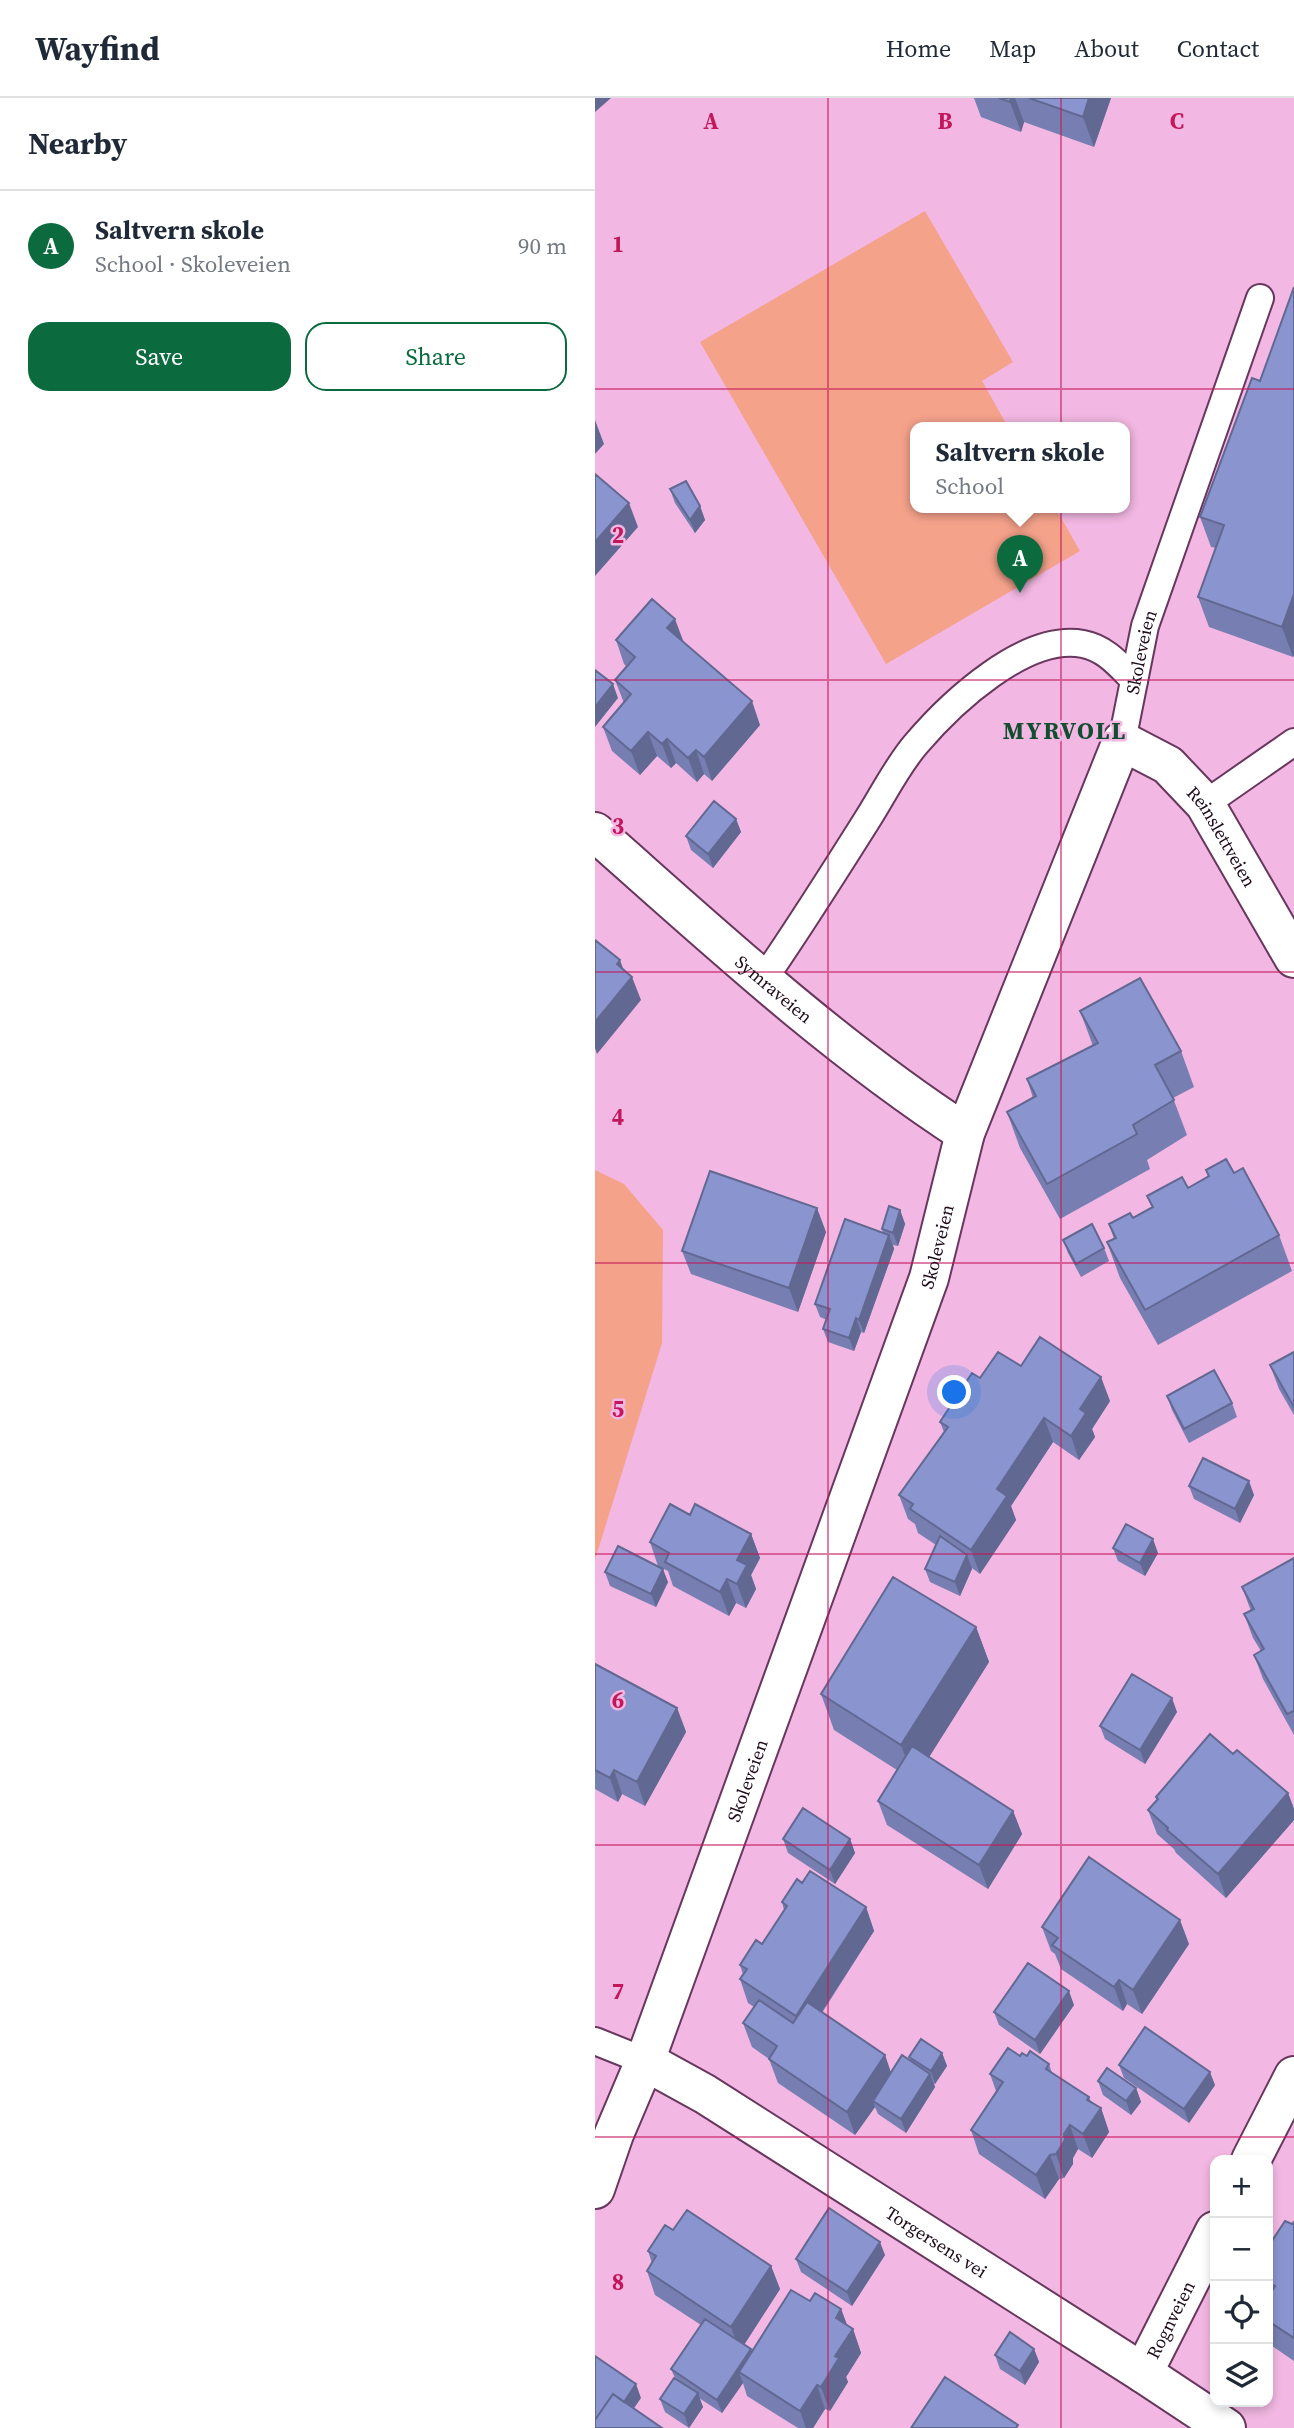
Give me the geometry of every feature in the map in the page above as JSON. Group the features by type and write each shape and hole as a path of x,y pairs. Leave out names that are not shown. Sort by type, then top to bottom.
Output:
{"street":[{"name":"Reinslettveien","path":"1122,741 1167,765 1205,804 1294,958"},
{"name":"Skoleveien","path":"595,2189 614,2134 645,2061 929,1278 965,1133 1122,741"},
{"name":"Symraveien","path":"595,832 763,981 906,1094 965,1133"},
{"name":"Torgersens vei","path":"645,2061 705,2094 1226,2428"},
{"path":"1254,2155 1294,2076"},
{"name":"Rognveien","path":"1143,2373 1210,2241"}],"lane":[{"name":"Skoleveien","path":"1122,741 1145,626 1260,298"},
{"path":"763,981 915,745 973,687 1019,656 1059,643 1083,644 1106,652 1134,680"},
{"path":"1205,804 1294,742"},
{"path":"595,2041 645,2061"}],"shaded area":[{"path":"925,211 1013,362 982,381 1005,422 910,422 910,513 1058,513 1080,551 886,664 700,342"},
{"path":"595,1170 624,1184 663,1230 662,1343 595,1560"}],"building":[{"path":"1029,98 1089,98 1083,117"},
{"path":"1294,287 1294,594 1282,627 1198,597 1224,525 1200,517 1252,378 1260,381"},
{"path":"595,474 629,503 595,542"},
{"path":"686,481 700,506 690,520 670,489"},
{"path":"652,599 675,619 667,628 752,701 704,757 696,750 688,758 667,739 662,744 648,732 631,751 603,727 631,694 615,680 635,657 616,640"},
{"path":"595,670 613,684 595,707"},
{"path":"714,801 736,819 708,854 686,836"},
{"path":"595,940 620,960 617,964 632,977 595,1022"},
{"path":"1140,978 1181,1051 1155,1065 1174,1100 1133,1125 1137,1134 1047,1184 1007,1112 1036,1096 1027,1079 1098,1043 1080,1011"},
{"path":"1226,1159 1234,1173 1243,1168 1279,1235 1145,1310 1107,1242 1116,1238 1109,1224 1130,1213 1133,1218 1153,1207 1147,1196 1182,1177 1188,1188 1209,1176 1206,1170"},
{"path":"710,1171 817,1208 789,1288 682,1251"},
{"path":"889,1206 900,1210 893,1233 882,1229"},
{"path":"845,1219 889,1235 859,1320 856,1318 849,1338 823,1329 830,1309 815,1304"},
{"path":"1092,1224 1104,1248 1076,1264 1063,1240"},
{"path":"1040,1337 1101,1377 1080,1409 1086,1413 1071,1436 1044,1418 997,1489 1007,1496 971,1550 910,1509 913,1504 899,1495 948,1427 940,1422 972,1373 980,1378 998,1352 1021,1366"},
{"path":"1294,1352 1294,1407 1270,1365"},
{"path":"1214,1370 1232,1403 1184,1429 1167,1396"},
{"path":"1203,1458 1249,1481 1235,1509 1189,1486"},
{"path":"670,1504 690,1515 695,1504 751,1534 737,1560 747,1565 737,1584 727,1579 720,1592 665,1562 669,1553 650,1542"},
{"path":"1126,1524 1153,1539 1140,1563 1113,1548"},
{"path":"940,1536 967,1555 955,1582 925,1569"},
{"path":"618,1546 663,1569 651,1594 605,1572"},
{"path":"1294,1558 1294,1711 1287,1714 1254,1655 1264,1649 1244,1614 1254,1609 1242,1587"},
{"path":"893,1577 976,1627 901,1745 821,1694"},
{"path":"595,1664 677,1708 637,1782 614,1770 610,1778 595,1770"},
{"path":"1132,1674 1172,1698 1140,1750 1100,1726"},
{"path":"1210,1734 1233,1754 1237,1750 1288,1793 1218,1874 1148,1810"},
{"path":"912,1746 1013,1811 979,1865 878,1801"},
{"path":"803,1808 850,1839 830,1870 783,1839"},
{"path":"1089,1857 1180,1920 1133,1990 1119,1980 1114,1987 1052,1945 1058,1938 1042,1927"},
{"path":"810,1871 866,1907 796,2016 740,1979 747,1969 740,1965 756,1940 762,1944 787,1906 782,1902 797,1879 802,1883"},
{"path":"1028,1963 1069,1991 1035,2040 994,2012"},
{"path":"759,2000 793,2023 807,2002 885,2055 847,2112 769,2059 777,2046 743,2023"},
{"path":"1145,2027 1210,2072 1184,2109 1119,2065"},
{"path":"921,2039 942,2053 931,2071 909,2057"},
{"path":"1008,2048 1020,2056 1022,2053 1027,2056 1030,2051 1049,2064 1046,2069 1101,2108 1083,2134 1070,2125 1056,2154 1050,2155 1036,2175 971,2130 1003,2082 990,2074"},
{"path":"902,2055 930,2074 901,2119 873,2101"},
{"path":"1107,2068 1136,2088 1126,2101 1098,2081"},
{"path":"829,2208 880,2242 847,2292 796,2259"},
{"path":"687,2210 771,2266 731,2327 647,2271 656,2256 648,2251 665,2225 673,2230"},
{"path":"1285,2221 1292,2224 1294,2222 1294,2338 1273,2324 1273,2239"},
{"path":"791,2290 810,2301 815,2293 841,2309 836,2318 853,2329 835,2356 839,2358 821,2387 817,2385 800,2411 739,2372"},
{"path":"705,2319 751,2349 717,2400 671,2369"},
{"path":"1010,2332 1034,2349 1020,2371 995,2355"},
{"path":"595,2356 636,2384 624,2402 613,2394 595,2420"},
{"path":"945,2377 1018,2425 1016,2428 911,2428"},
{"path":"674,2378 698,2393 684,2414 660,2399"},
{"path":"613,2394 662,2428 595,2428 595,2420"}],"place":[{"name":"Saltvern skole","path":"1020,593"}],"district":[{"name":"MYRVOLL","path":"1065,730"}]}
